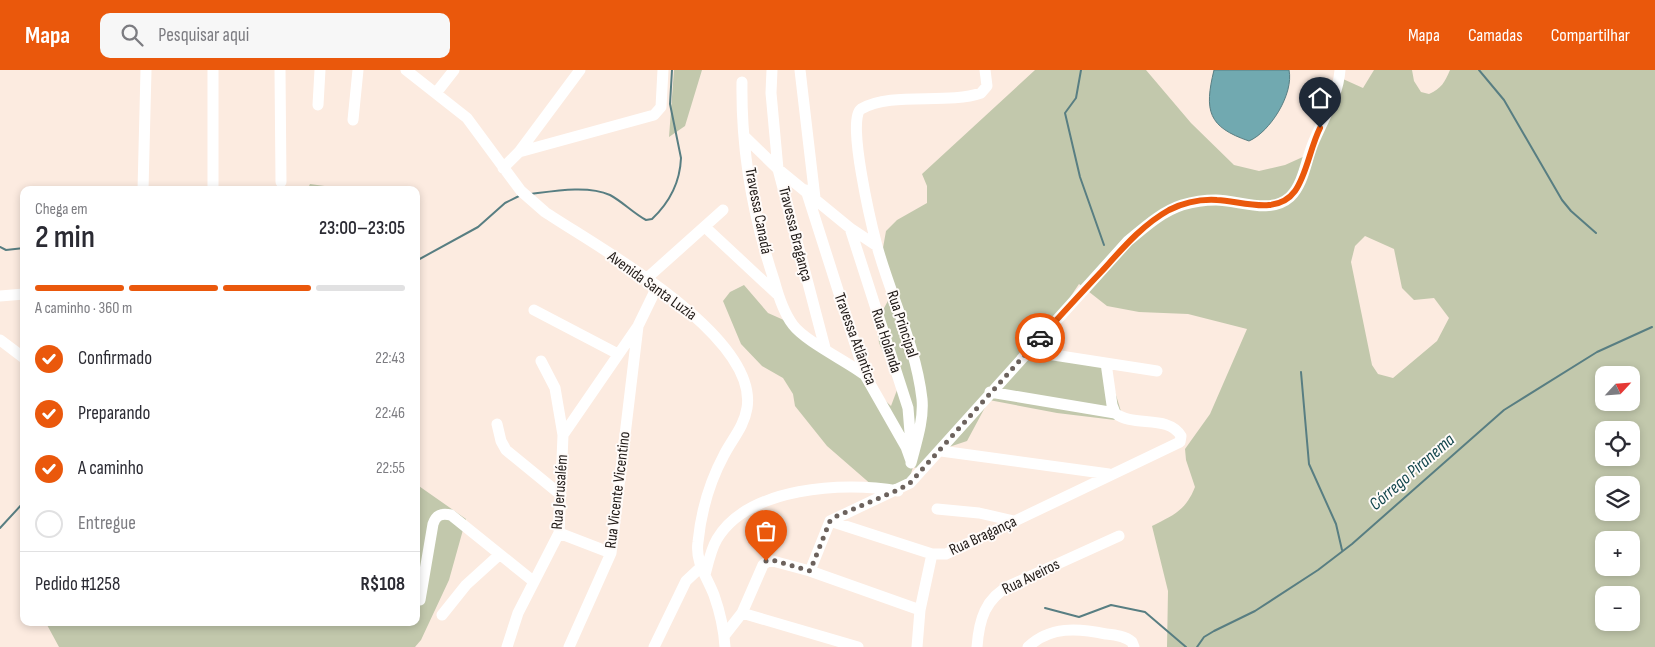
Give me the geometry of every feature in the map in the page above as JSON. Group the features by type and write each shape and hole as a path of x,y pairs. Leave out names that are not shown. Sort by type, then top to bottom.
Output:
{"street":[{"path":"143,186 146,70"},
{"path":"213,70 213,186"},
{"path":"280,70 281,182"},
{"path":"318,105 320,70"},
{"path":"353,120 358,70"},
{"name":"Avenida Santa Luzia","path":"406,70 467,118 524,195 545,212 689,309 718,340 740,373 747,398 742,424 720,462 708,496 698,542 703,571 714,596 725,641"},
{"path":"436,93 454,70"},
{"path":"503,168 519,152 580,70"},
{"path":"519,152 654,116 661,107 663,70"},
{"name":"Travessa Bragança","path":"772,70 771,94 778,169 825,348"},
{"path":"800,70 815,198"},
{"name":"Rua Principal","path":"910,459 922,414 921,396 910,346 877,246 857,146 856,117 861,109 884,102 977,95 986,90 985,70"},
{"path":"810,571 830,521 837,516 910,483 941,451 990,392 1128,242 1155,219 1183,204 1214,200 1256,205 1276,205 1284,202 1296,190 1314,141 1332,103 1338,86 1340,70"},
{"name":"Travessa Canadá","path":"742,82 745,137 760,239 787,314 798,330 825,348"},
{"path":"745,137 778,169 806,190 850,228 877,246"},
{"name":"Travessa Atlântica","path":"806,190 864,375 910,459"},
{"path":"646,279 723,210"},
{"path":"705,227 779,296"},
{"name":"Rua Holanda","path":"850,228 908,408 911,435 910,459"},
{"path":"564,435 638,326 658,287"},
{"path":"0,296 20,294"},
{"path":"534,310 618,354"},
{"name":"Rua Vicente Vicentino","path":"569,647 611,553 638,326"},
{"path":"0,340 20,355"},
{"path":"825,348 864,375"},
{"path":"1028,351 1158,371"},
{"name":"Rua Jerusalém","path":"508,647 518,613 533,581 560,533 564,435 555,388 541,361"},
{"path":"990,392 1115,414 1106,363"},
{"name":"Rua Bragança","path":"917,647 920,610 932,554 941,555 954,552 1014,521 1073,494 1113,472 1177,444 1181,440 1176,430 1167,425 1127,419 1115,414"},
{"path":"497,424 501,441 506,450 561,495"},
{"path":"941,451 1113,472"},
{"path":"910,459 910,483"},
{"path":"654,647 690,577 703,571 713,546 723,530 738,515 759,502 790,494 844,487 873,487 898,490"},
{"path":"937,509 979,513 1014,521"},
{"path":"420,600 433,524 436,516 445,514 451,515 533,581"},
{"path":"830,521 932,554"},
{"path":"560,533 611,553"},
{"name":"Rua Aveiros","path":"977,647 982,616 986,606 996,594 1011,585 1119,536"},
{"path":"442,615 466,585 499,555"},
{"path":"725,641 742,613 766,561 772,560 810,571 920,610"},
{"path":"742,613 853,646"},
{"path":"1030,646 1044,636 1064,630 1091,631 1125,638 1133,644"}],"green space":[{"path":"674,70 702,70 685,126 669,137"},
{"path":"1035,70 1146,70 1191,123 1234,165 1259,171 1285,165 1305,156 1343,79 1363,88 1374,70 1412,70 1414,81 1421,92 1429,94 1442,85 1450,70 1655,70 1655,647 1167,647 1168,591 1152,526 1183,507 1195,487 1186,460 1185,449 1210,414 1247,329 1188,314 1139,312 1107,306 1079,284 1032,354 1110,360 1112,382 1123,418 1115,420 1057,413 989,400 967,441 949,447 917,468 913,467 909,480 897,487 873,486 827,446 795,406 793,394 783,378 762,366 741,344 723,301 730,292 744,285 768,313 786,321 832,351 891,406 897,390 895,377 879,343 877,321 890,297 881,259 886,231 897,220 927,203 927,186 922,174","holes":["1365,236 1394,249 1402,288 1414,300 1434,298 1449,318 1437,341 1393,378 1378,374 1372,365 1351,262 1355,246"]},
{"path":"420,487 466,519 449,580 421,640 415,647 59,647 48,626 420,626"}],"water":[{"path":"1214,70 1289,70 1288,90 1279,111 1265,129 1249,141 1225,130 1212,116 1209,96"}],"waterway":[{"path":"531,194 550,191 592,190 610,195 646,220 652,219 669,199 679,176 681,158 670,104 672,70"},
{"path":"1081,70 1076,98 1065,113 1080,177 1104,245"},
{"path":"1479,70 1504,100 1562,200 1571,211 1596,233"},
{"path":"420,259 478,227 505,203 519,196"},
{"path":"0,247 6,250 20,248"},
{"name":"Córrego Piranema","path":"1197,647 1204,637 1255,611 1318,570 1352,544 1504,410 1597,352 1652,327"},
{"path":"1301,372 1309,464 1336,524 1342,550"},
{"path":"0,528 20,506"},
{"path":"1045,608 1079,617 1111,605 1145,612 1186,647"}],"way so far":[{"path":"766,561 772,560 810,571 825,529 830,521 837,516 874,501 910,483 941,451 1040,338"}],"route":[{"path":"1040,338 1128,242 1155,219 1170,210 1183,204 1214,200 1266,206 1284,202 1296,190 1300,182 1308,155 1320,128"}]}
